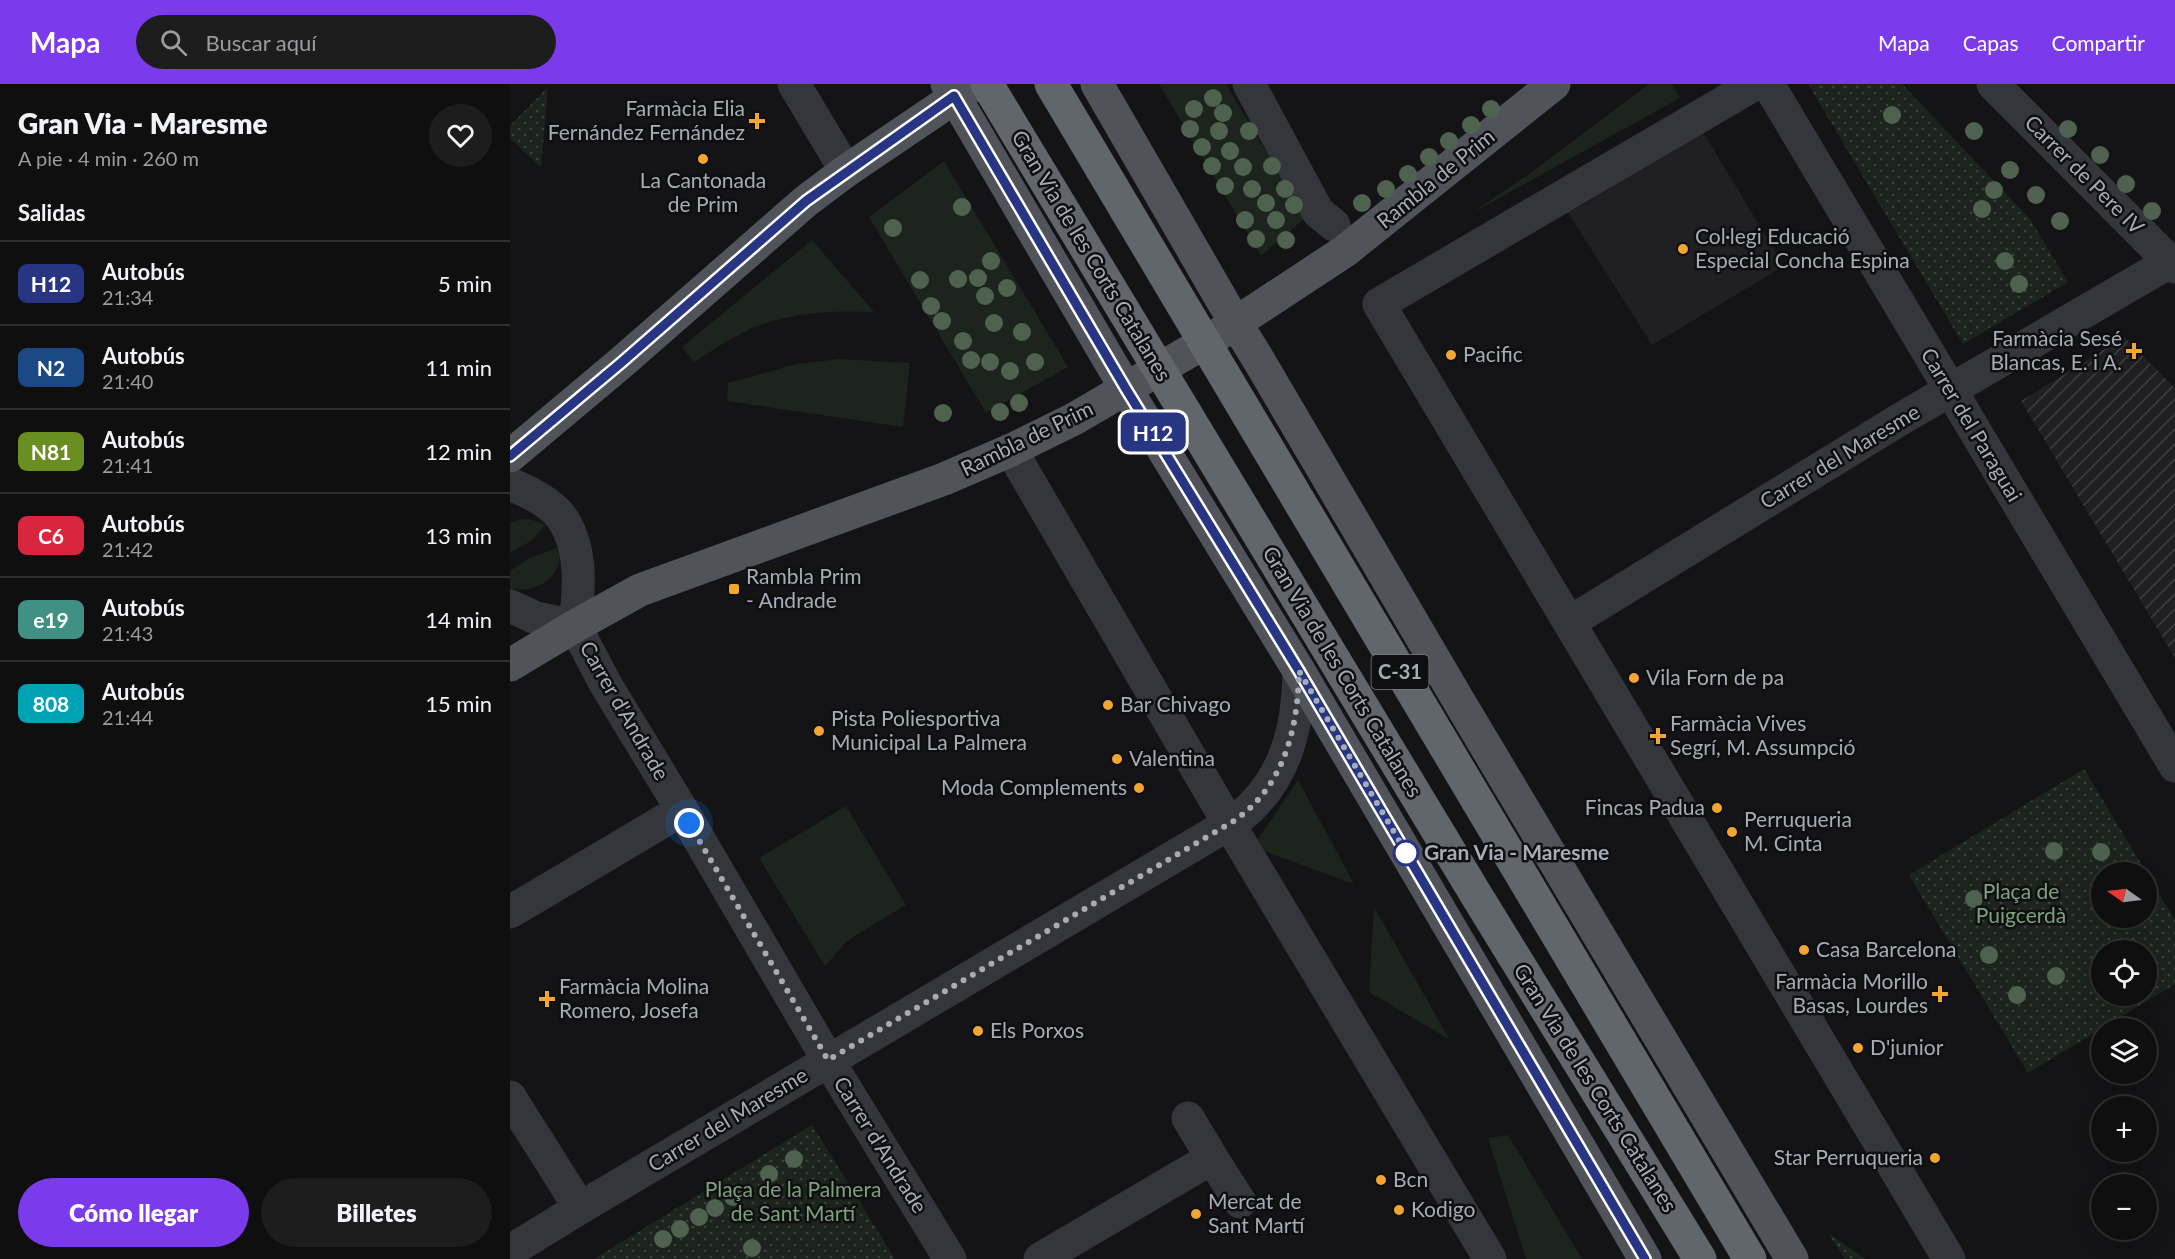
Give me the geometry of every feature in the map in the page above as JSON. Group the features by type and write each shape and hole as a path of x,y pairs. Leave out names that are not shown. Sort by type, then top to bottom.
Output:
{"highway":[{"name":"Gran Via de les Corts Catalanes","path":"1051,84 1750,1259"},
{"name":"Gran Via de les Corts Catalanes","path":"966,87 1475,893 1700,1259"}],"main road":[{"path":"1097,84 1228,329 1460,703 1792,1259"},
{"name":"Rambla de Prim","path":"510,665 639,590 944,479 1074,419 1228,329 1345,251 1554,84"},
{"path":"510,456 622,362 806,201 966,87 1299,671 1645,1259"}],"street":[{"path":"794,84 846,171"},
{"path":"1249,84 1318,212 1335,225"},
{"path":"1755,84 1379,304 1949,1259"},
{"name":"Carrer del Paraguai","path":"1768,84 2175,766"},
{"name":"Carrer de Pere IV","path":"1993,84 2173,263"},
{"name":"Carrer del Maresme","path":"1570,622 1950,390 2173,263"},
{"path":"1011,450 1229,824 1490,1259"},
{"path":"510,484 548,505 564,520 573,543 579,571 579,591 574,626 536,618 510,606"},
{"name":"Carrer d'Andrade","path":"574,626 606,685 828,1060 950,1259"},
{"name":"Carrer del Maresme","path":"510,1251 828,1060 1229,824 1254,806 1267,792 1286,756 1298,704 1299,671"},
{"path":"510,912 682,810"},
{"path":"510,1097 580,1208"},
{"path":"1188,1118 1240,1202"},
{"path":"1040,1259 1212,1158"}],"shaded area":[{"name":"Col·legi Educació Especial Concha Espina","path":"1703,132 1784,266 1652,345 1567,211 1581,206"},
{"path":"2124,337 2175,388 2175,658 2021,401"}],"green space":[{"path":"1159,84 1226,84 1305,218 1261,256"},
{"path":"1649,84 1672,84 1680,98 1472,213 1529,174"},
{"path":"1808,84 1902,84 2030,219 2068,282 1963,344"},
{"path":"548,87 541,168 510,138 510,126"},
{"path":"944,161 1068,367 986,413 869,217"},
{"path":"812,240 874,312 823,312 773,321 736,336 694,362 682,347"},
{"path":"839,359 910,363 903,427 727,401 728,383 797,364"},
{"path":"522,519 546,525 531,541 510,553 510,523"},
{"path":"560,547 557,567 547,581 530,589 510,589 510,571 529,558"},
{"name":"Plaça de Puigcerdà","path":"2084,769 2140,862 2091,862 2091,928 2157,928 2157,890 2175,920 2175,984 2157,995 2157,940 2091,940 2091,1006 2139,1006 2119,1018 2091,1018 2091,1035 2028,1073 1909,875"},
{"path":"1298,780 1354,884 1253,847"},
{"path":"846,806 906,905 848,940 825,966 759,858"},
{"path":"1374,907 1450,1040 1369,992"},
{"name":"Plaça de la Palmera de Sant Martí","path":"812,1125 895,1259 594,1259"},
{"path":"1508,1135 1582,1259 1526,1259 1488,1138"},
{"path":"1828,1233 1865,1259 1845,1259"}],"bus line":[{"name":"H12","path":"510,456 622,362 806,201 954,96 1126,389 1299,671 1645,1259"}],"place":[{"name":"Farmàcia Elia Fernández Fernández","path":"757,121"},
{"name":"La Cantonada de Prim","path":"703,159"},
{"name":"Col·legi Educació Especial Concha Espina","path":"1683,249"},
{"name":"Farmàcia Sesé Blancas, E. i A.","path":"2134,351"},
{"name":"Pacific","path":"1451,355"},
{"name":"Rambla Prim - Andrade","path":"734,589"},
{"name":"Vila Forn de pa","path":"1634,678"},
{"name":"Bar Chivago","path":"1108,705"},
{"name":"Pista Poliesportiva Municipal La Palmera","path":"819,731"},
{"name":"Farmàcia Vives Segrí, M. Assumpció","path":"1658,736"},
{"name":"Valentina","path":"1117,759"},
{"name":"Moda Complements","path":"1139,788"},
{"name":"Fincas Padua","path":"1717,808"},
{"name":"Perruqueria M. Cinta","path":"1732,832"},
{"name":"Gran Via - Maresme","path":"1406,853"},
{"name":"Casa Barcelona","path":"1804,950"},
{"name":"Farmàcia Morillo Basas, Lourdes","path":"1940,994"},
{"name":"Farmàcia Molina Romero, Josefa","path":"547,999"},
{"name":"Els Porxos","path":"978,1031"},
{"name":"D'junior","path":"1858,1048"},
{"name":"Star Perruqueria","path":"1935,1158"},
{"name":"Bcn","path":"1381,1180"},
{"name":"Kodigo","path":"1399,1210"},
{"name":"Mercat de Sant Martí","path":"1196,1214"}],"route":[{"path":"689,823 828,1060 1229,824 1254,806 1267,792 1286,756 1298,704 1299,671 1406,853"}]}
